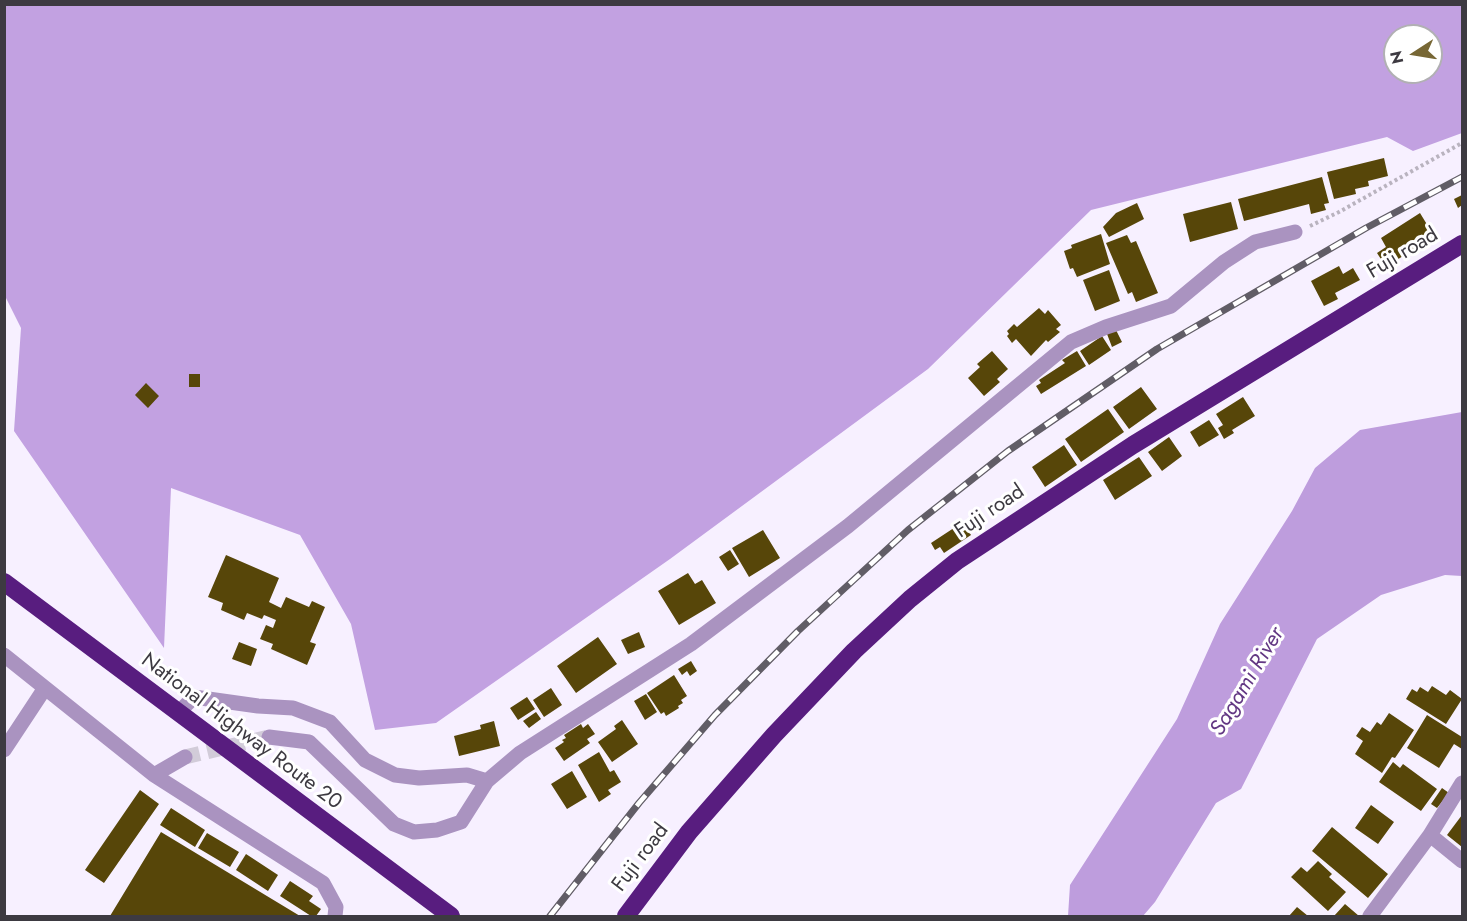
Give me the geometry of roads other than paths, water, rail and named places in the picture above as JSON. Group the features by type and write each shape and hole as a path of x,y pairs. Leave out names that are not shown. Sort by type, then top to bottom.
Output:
{"highway":[{"name":"Fuji road","path":"626,916 689,832 774,735 854,651 910,599 994,536 1132,445 1462,244"},
{"name":"National Highway Route 20","path":"4,582 451,916"}],"street":[{"path":"269,737 309,742 394,824 414,832 437,830 461,822 487,781 520,753 691,644 829,540 1071,342 1106,327 1171,306 1224,262 1255,243 1295,232"},
{"path":"4,655 154,775 323,884 336,907 335,916"},
{"path":"4,750 45,688"},
{"path":"178,713 194,697 258,706 293,708 330,722 365,760 395,775 419,778 467,775 487,781"},
{"path":"154,775 185,757"},
{"path":"1370,916 1430,835 1462,783"},
{"path":"1430,835 1462,861"}],"water":[{"name":"Sagami River","path":"1462,412 1462,576 1445,575 1381,595 1317,639 1241,789 1216,803 1155,902 1143,916 1068,916 1070,885 1177,719 1220,624 1292,511 1315,468 1360,430"}],"tunnel":[{"path":"185,757 269,737"}],"railway":[{"path":"550,916 639,803 715,715 798,631 908,530 1008,451 1157,349 1366,228 1462,177"}]}
